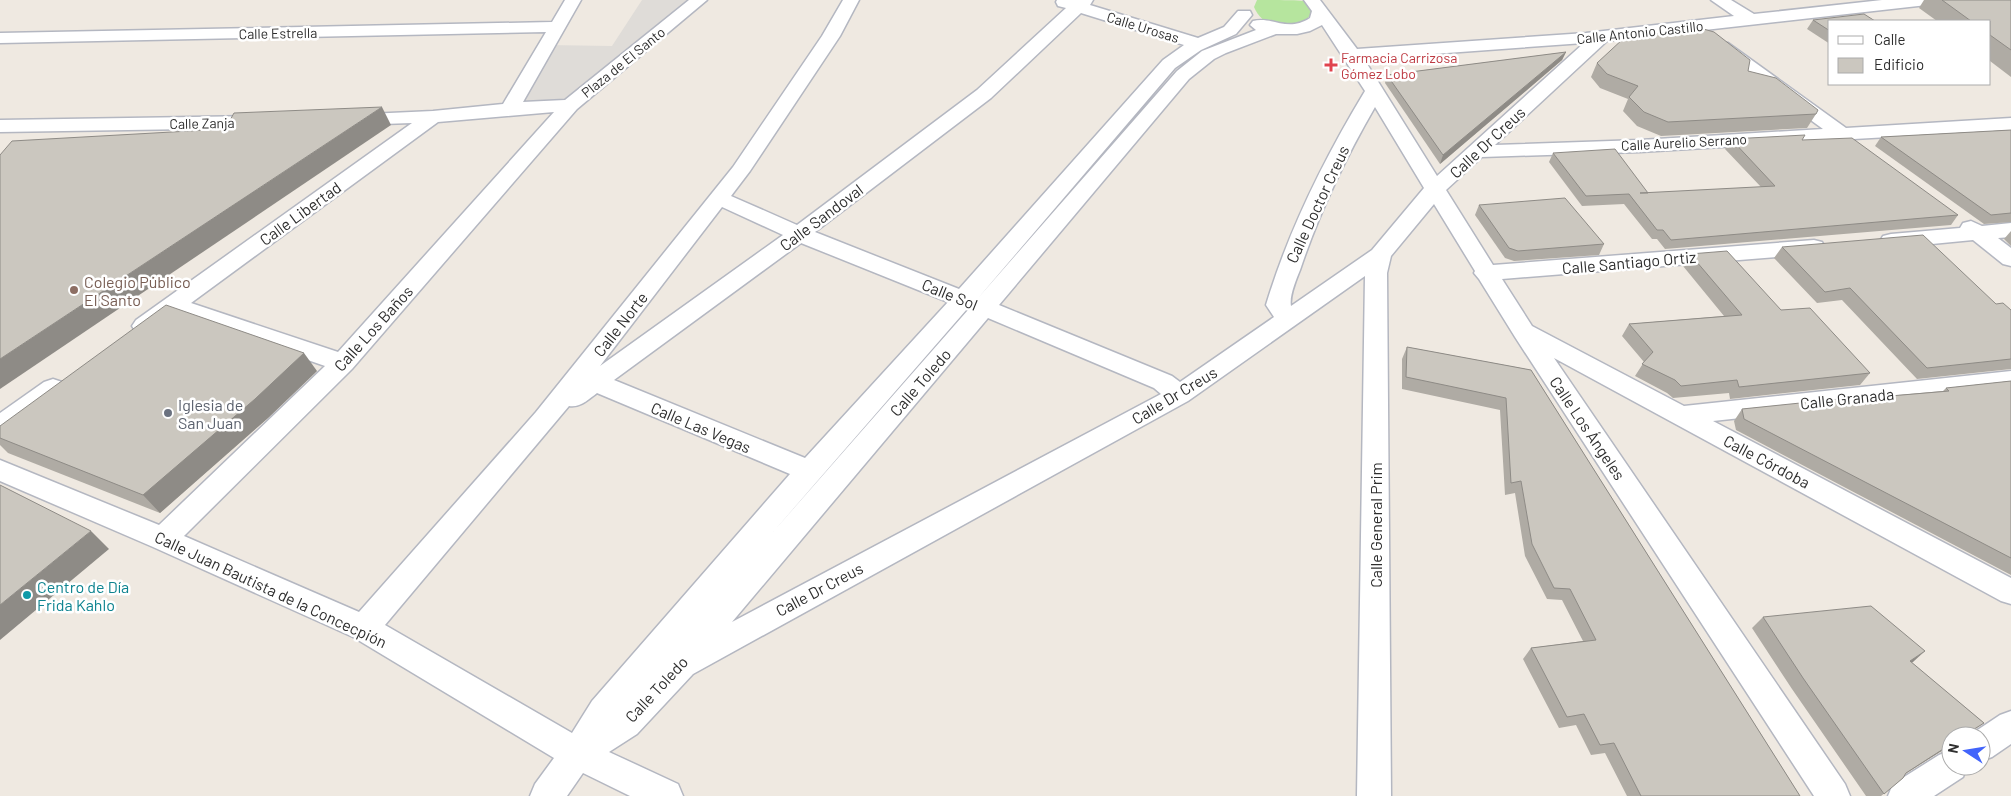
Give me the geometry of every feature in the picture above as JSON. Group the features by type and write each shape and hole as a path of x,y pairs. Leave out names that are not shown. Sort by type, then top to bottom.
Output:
{"street":[{"path":"338,120 433,116 510,109 572,0"},
{"name":"Plaza de El Santo","path":"510,109 570,105 699,0"},
{"name":"Calle Norte","path":"364,628 545,419 740,171 831,36 851,0"},
{"path":"1720,0 1752,20"},
{"name":"Calle Antonio Castillo","path":"1352,55 1602,36 1927,0"},
{"name":"Calle Urosas","path":"1074,2 1198,44"},
{"name":"Calle Sandoval","path":"545,419 799,234 984,94 1074,2"},
{"name":"Calle Toledo","path":"547,796 577,754 603,711 809,471 974,303 1183,75 1208,55 1220,49 1283,30 1314,23 1318,20 1315,3"},
{"name":"Calle Los Ángeles","path":"1315,3 1352,55 1485,273 1833,796"},
{"path":"1247,7 1257,24 1327,41 1352,55"},
{"name":"Calle Toledo","path":"577,754 626,723 682,664 731,601 1169,64 1198,44 1230,32 1239,25 1247,7"},
{"path":"1694,26 1863,149"},
{"name":"Calle Estrella","path":"0,38 556,27"},
{"name":"Calle Dr Creus","path":"682,664 1179,395 1380,255 1434,190 1602,36"},
{"name":"Calle Doctor Creus","path":"1288,320 1278,305 1287,271 1331,172 1374,92"},
{"name":"Calle Los Baños","path":"163,539 343,363 570,105"},
{"name":"Calle Libertad","path":"126,338 433,116"},
{"name":"Calle Zanja","path":"0,126 281,121"},
{"name":"Calle Aurelio Serrano","path":"1477,151 1640,146 2011,124"},
{"name":"Calle Sol","path":"719,198 799,234 974,303 1163,382 1179,395"},
{"path":"1955,216 2011,259"},
{"path":"1869,242 2011,230"},
{"name":"Calle Santiago Ortiz","path":"1485,273 1830,246"},
{"name":"Calle General Prim","path":"1374,796 1375,338 1376,273 1380,255"},
{"path":"173,305 343,363"},
{"name":"Calle Córdoba","path":"1523,330 2011,592"},
{"path":"0,426 71,376"},
{"name":"Calle Granada","path":"1683,415 2011,380"},
{"name":"Calle Las Vegas","path":"594,382 809,471"},
{"name":"Calle Juan Bautista de la Concecpión","path":"0,470 163,539 364,628 577,754 666,796"},
{"path":"1991,739 2011,726"},
{"path":"1905,796 1941,773"}],"green space":[{"path":"1257,0 1304,1 1311,7 1311,14 1306,20 1296,24 1285,26 1273,25 1262,19 1254,7"}],"shaded area":[{"path":"642,0 699,0 570,105 510,109 547,45 612,46"}],"building":[{"path":"1942,0 2011,0 2011,50 1991,36 1991,20 1970,20"},
{"path":"1864,14 1873,20 1828,20 1828,30 1813,20"},
{"path":"1700,28 1714,32 1750,60 1748,71 1776,78 1818,110 1816,114 1668,122 1644,112 1629,97 1638,86 1607,74 1597,63 1624,38"},
{"path":"1566,52 1443,155 1387,75"},
{"name":"Colegio Público El Santo","path":"382,107 0,359 0,155 12,141 225,129 234,113"},
{"path":"2011,130 2011,213 1991,215 1881,137"},
{"path":"1805,135 1802,140 1852,138 1958,215 1671,240 1663,230 1657,230 1629,194 1586,196 1553,153 1615,149 1648,193 1775,186 1731,139"},
{"path":"1565,198 1604,244 1518,251 1509,248 1479,205"},
{"path":"1923,235 1996,304 2003,303 2011,310 2011,359 1927,368 1850,288 1825,292 1782,247"},
{"path":"1727,251 1781,310 1810,308 1870,373 1739,387 1737,380 1681,386 1675,380 1642,364 1653,352 1629,324 1742,315 1690,254"},
{"name":"Iglesia de San Juan","path":"166,305 304,353 255,399 143,495 0,438 0,426"},
{"path":"1407,347 1531,370 1800,796 1641,796 1614,743 1600,745 1584,714 1567,717 1531,648 1596,640 1570,589 1554,588 1532,544 1521,481 1511,483 1506,398 1406,377"},
{"path":"2011,381 2011,558 1744,419 1742,409 1888,394 1890,396 1949,391 1946,388"},
{"path":"0,485 91,531 0,605"},
{"path":"1871,606 1925,651 1910,661 1984,723 1979,726 1941,726 1941,750 1906,773 1903,778 1884,794 1763,617"}],"place":[{"name":"Farmacia Carrizosa Gómez Lobo","path":"1331,65"},
{"name":"Colegio Público El Santo","path":"74,290"},
{"name":"Iglesia de San Juan","path":"168,413"},
{"name":"Centro de Día Frida Kahlo","path":"27,595"}]}
